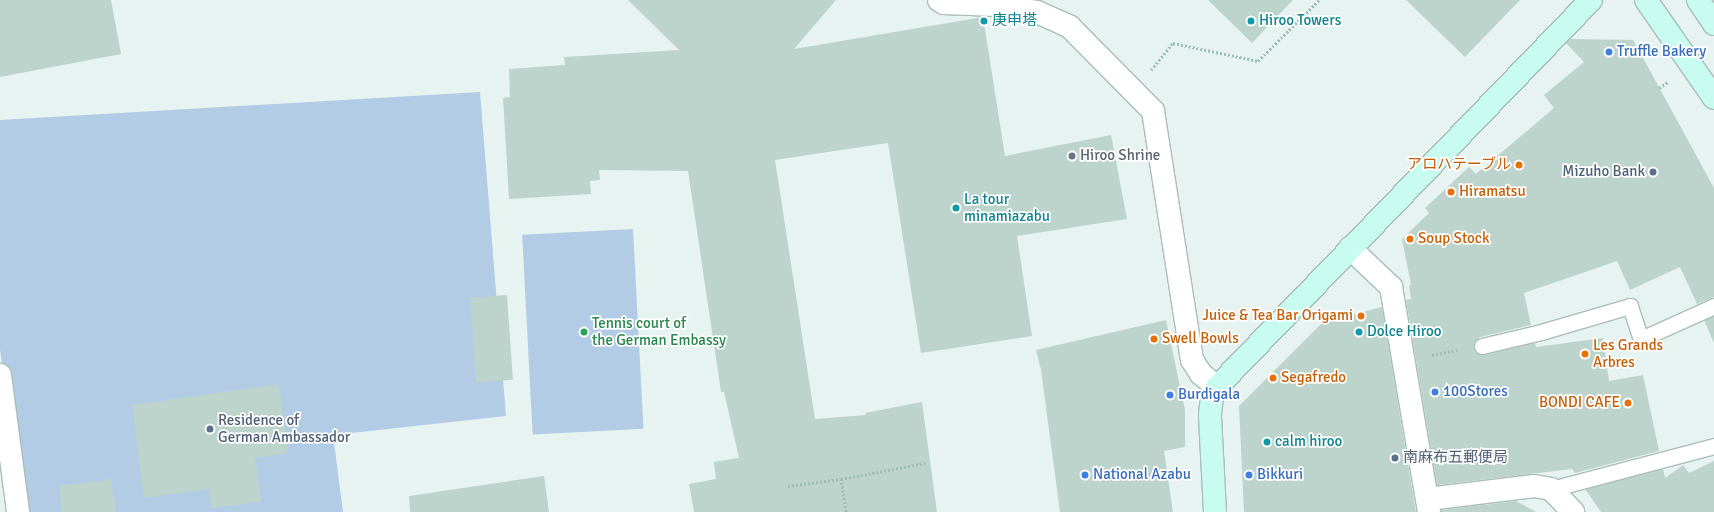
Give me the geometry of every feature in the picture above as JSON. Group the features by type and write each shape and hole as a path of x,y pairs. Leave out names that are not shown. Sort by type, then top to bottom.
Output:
{"street":[{"path":"939,0 944,3 996,5 1037,12 1070,27 1153,111 1192,360 1201,374 1217,387"},
{"path":"1215,512 1210,415 1212,397 1217,387 1591,0"},
{"path":"1646,0 1714,98"},
{"path":"1698,0 1714,24"},
{"path":"1350,248 1391,287 1428,506 1534,486 1551,489 1573,512"},
{"path":"0,375 18,512"}],"lane":[{"path":"1482,346 1540,332 1630,306 1641,339 1714,306"},
{"path":"1551,489 1714,446"}],"path":[{"path":"1133,92 1173,43 1258,61 1319,0"},
{"path":"1659,88 1672,80"},
{"path":"1404,361 1482,346"},
{"path":"788,486 841,479 926,463"},
{"path":"841,479 846,512"}],"shaded area":[{"path":"480,92 506,416 333,435 343,512 25,512 0,350 0,120"},
{"name":"Tennis court of the German Embassy","path":"633,229 643,429 533,435 522,235"}],"building":[{"path":"0,0 111,0 121,54 0,77"},
{"path":"628,0 836,0 794,49 983,17 1005,156 1111,135 1127,219 1017,236 1032,336 921,353 888,143 775,160 815,419 866,415 865,413 922,402 937,512 694,512 689,484 716,479 714,462 739,458 724,392 721,392 688,171 599,170 600,180 590,181 591,194 509,199 503,98 510,97 509,69 565,65 564,57 679,50"},
{"name":"Hiroo Towers","path":"1208,0 1293,0 1252,43"},
{"path":"1406,0 1520,0 1465,57"},
{"path":"1571,39 1633,40 1642,56 1714,188 1714,297 1697,304 1680,267 1630,290 1617,261 1524,293 1531,325 1480,337 1474,343 1475,352 1484,355 1535,343 1536,347 1603,338 1609,381 1643,375 1659,451 1575,473 1572,469 1437,485 1406,300 1411,299 1409,286 1411,285 1402,239 1429,213 1425,208 1469,167 1476,174 1554,108 1544,95 1584,62 1566,43"},
{"path":"507,295 513,380 476,382 470,298"},
{"path":"1382,307 1416,512 1244,512 1239,406 1323,322"},
{"path":"1714,316 1714,343 1704,320"},
{"path":"1166,320 1185,410 1185,447 1164,451 1173,512 1060,512 1041,370 1036,350"},
{"name":"Residence of German Ambassador","path":"279,384 288,453 255,458 261,502 211,508 209,489 144,498 132,405"},
{"path":"1714,461 1714,512 1601,512 1585,489 1663,469 1665,478 1683,465 1689,473"},
{"path":"544,476 549,512 410,512 409,496"},
{"path":"111,479 116,512 62,512 59,486"},
{"path":"1516,501 1536,512 1441,512 1441,510"}],"place":[{"name":"庚申塔","path":"984,21"},
{"name":"Hiroo Towers","path":"1251,21"},
{"name":"Truffle Bakery","path":"1609,52"},
{"name":"Hiroo Shrine","path":"1072,156"},
{"name":"アロハテーブル","path":"1519,165"},
{"name":"Mizuho Bank","path":"1653,172"},
{"name":"Hiramatsu","path":"1451,192"},
{"name":"La tour minamiazabu","path":"956,208"},
{"name":"Soup Stock","path":"1410,239"},
{"name":"Juice & Tea Bar Origami","path":"1361,316"},
{"name":"Tennis court of the German Embassy","path":"584,332"},
{"name":"Dolce Hiroo","path":"1359,332"},
{"name":"Swell Bowls","path":"1154,339"},
{"name":"Les Grands Arbres","path":"1585,354"},
{"name":"Segafredo","path":"1273,378"},
{"name":"100Stores","path":"1435,392"},
{"name":"Burdigala","path":"1170,395"},
{"name":"BONDI CAFE","path":"1628,403"},
{"name":"Residence of German Ambassador","path":"210,429"},
{"name":"calm hiroo","path":"1267,442"},
{"name":"南麻布五郵便局","path":"1395,458"},
{"name":"National Azabu","path":"1085,475"},
{"name":"Bikkuri","path":"1249,475"}]}
